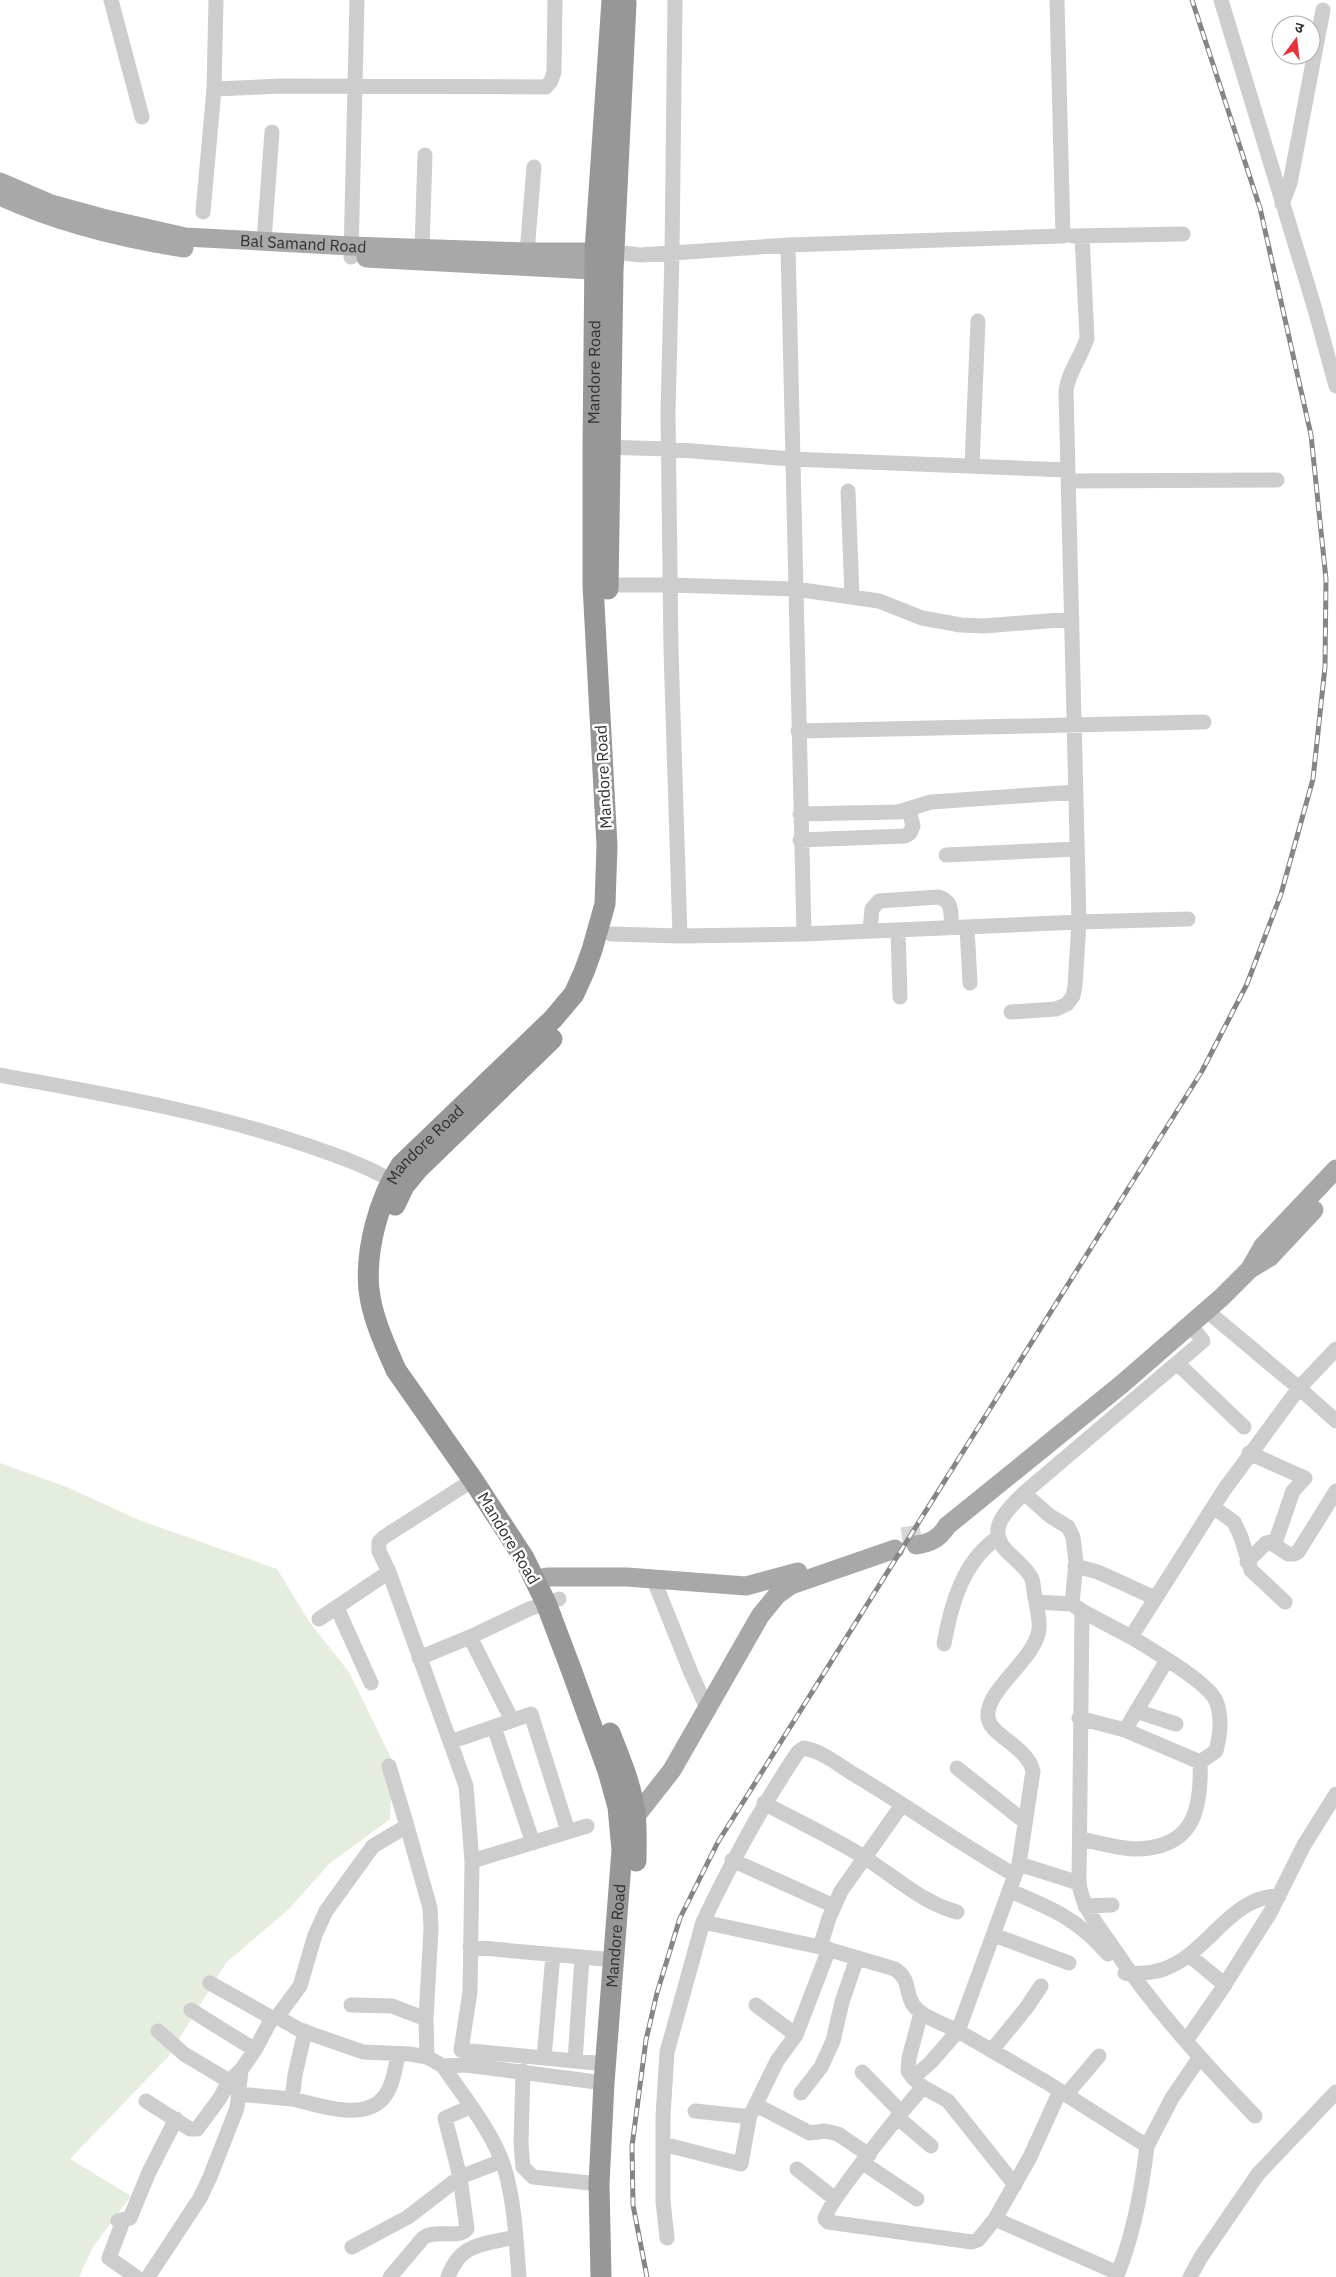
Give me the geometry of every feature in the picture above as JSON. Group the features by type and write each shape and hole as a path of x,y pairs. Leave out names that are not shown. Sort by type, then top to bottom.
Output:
{"highway":[{"name":"Mandore Road","path":"541,1579 524,1558 473,1480 396,1370 374,1312 369,1290 369,1264 380,1207 391,1180 401,1165 553,1019 574,994 592,950 605,904 606,846 601,585 601,447 612,0"},
{"name":"Mandore Road","path":"605,261 627,0"},
{"name":"Mandore Road","path":"601,585 620,839 619,898 611,934 589,990 568,1023 418,1169 404,1186 395,1206 382,1264 383,1286 388,1310 408,1364 512,1516 552,1601 625,1773 636,1816 634,1893 618,2059 613,2178 614,2277"},
{"name":"Mandore Road","path":"552,1601 608,1770 618,1807 622,1850 605,2074 599,2184 600,2277"}],"main road":[{"name":"Bal Samand Road","path":"0,182 51,204 185,237 264,242 351,251 422,248 527,252 605,261"},
{"name":"Bal Samand Road","path":"0,196 64,221 159,244 217,251 351,251 605,261"},
{"path":"1250,1269 1263,1246 1336,1169"},
{"path":"636,1816 672,1770 760,1616 777,1595 791,1585 947,1526 1191,1326 1250,1269 1270,1258 1336,1187"},
{"path":"541,1579 653,1578 752,1586 789,1575 873,1544 908,1541"}],"street":[{"path":"111,0 142,117"},
{"path":"203,212 214,89 216,0"},
{"path":"351,251 357,0"},
{"path":"214,89 282,86 546,87 551,81 554,72 555,0"},
{"path":"674,0 668,449 680,936"},
{"path":"1057,0 1063,236"},
{"path":"1221,0 1314,306 1336,386"},
{"path":"1282,204 1290,183 1322,10"},
{"path":"264,242 272,132"},
{"path":"422,248 425,155"},
{"path":"527,252 534,167"},
{"path":"605,261 640,255 788,246 1063,236 1183,234"},
{"path":"1011,1012 1056,1009 1067,1004 1075,986 1079,922 1067,381 1087,338 1082,236"},
{"path":"788,246 794,590 804,934"},
{"path":"972,466 978,321"},
{"path":"601,447 668,449 792,459 972,466 1068,475 1277,480"},
{"path":"848,491 852,597"},
{"path":"601,585 670,584 794,590 879,601 922,618 961,625 984,626 1072,619"},
{"path":"798,731 1204,722"},
{"path":"800,814 898,812 931,802 1076,792"},
{"path":"800,840 905,836 910,833 913,826 909,810"},
{"path":"946,855 1077,849"},
{"path":"870,931 872,909 879,901 938,897 947,899 950,903 952,927"},
{"path":"611,934 680,936 804,934 1188,919"},
{"path":"967,927 970,983"},
{"path":"898,930 900,997"},
{"path":"0,1075 140,1102 266,1131 363,1164 391,1180"},
{"path":"1207,1311 1336,1421"},
{"path":"944,1644 954,1598 960,1585 981,1552 997,1538 999,1523 1005,1512 1024,1493 1203,1341 1191,1326"},
{"path":"1131,1637 1213,1507 1250,1453 1299,1388 1336,1349"},
{"path":"1177,1363 1244,1427"},
{"path":"1250,1453 1305,1478 1293,1491 1274,1543"},
{"path":"473,1480 379,1542 379,1551 389,1572 466,1786 472,1861 470,1992 461,2050 575,2061 605,2074"},
{"path":"1247,1562 1266,1543 1274,1543 1288,1554 1298,1552 1336,1491"},
{"path":"1024,1493 1050,1516 1068,1527 1073,1538 1080,1718 1079,1883 1084,1906 1131,1974 1186,2041 1255,2116"},
{"path":"1213,1507 1234,1522 1241,1537 1247,1562 1251,1570 1285,1602"},
{"path":"997,1538 1007,1552 1022,1565 1032,1578 1039,1629 1033,1646 993,1699 988,1710 988,1720 994,1728 1025,1754 1031,1762 1033,1771 1017,1870 958,2031 931,2062 899,2114 835,2199 825,2214 825,2218 828,2222 965,2241 978,2240 995,2219 1015,2185 1063,2093 1099,2056"},
{"path":"1075,1566 1098,1572 1155,1598"},
{"path":"319,1619 389,1572"},
{"path":"653,1578 707,1708"},
{"path":"419,1658 470,1637 529,1609 552,1601"},
{"path":"1036,1602 1077,1607 1131,1637 1167,1660 1212,1694 1218,1708 1220,1730 1216,1751 1200,1762"},
{"path":"337,1608 370,1683"},
{"path":"470,1637 512,1720"},
{"path":"1125,1730 1167,1660"},
{"path":"1136,1711 1176,1724"},
{"path":"450,1742 531,1714 568,1831"},
{"path":"1080,1718 1125,1730 1200,1762"},
{"path":"494,1727 533,1842"},
{"path":"667,2238 663,2201 663,2144 667,2052 703,1922 732,1860 764,1803 798,1752 804,1748 823,1756 902,1805 1017,1870 1079,1883"},
{"path":"1080,1839 1133,1849 1161,1846 1177,1840 1185,1832 1196,1810 1201,1788 1200,1762"},
{"path":"389,1766 430,1908 431,1929 426,2019 427,2057"},
{"path":"957,1768 1025,1822"},
{"path":"1186,2041 1225,1985 1279,1896 1304,1845 1336,1794"},
{"path":"764,1803 794,1820 828,1835 865,1857 906,1886 945,1909 957,1912"},
{"path":"663,2144 741,2164 753,2109 776,2061 796,2035 824,1948 834,1906 841,1891 902,1805"},
{"path":"146,2101 190,2128 197,2129 220,2098 229,2081 241,2070 275,2018 300,1986 315,1935 326,1911 373,1846 407,1826"},
{"path":"472,1861 587,1826"},
{"path":"732,1860 834,1906"},
{"path":"1010,1891 1056,1910 1076,1922 1098,1942 1126,1974 1149,1973 1168,1968 1190,1956 1241,1908 1268,1897 1279,1896"},
{"path":"1084,1906 1112,1905"},
{"path":"703,1922 824,1948 895,1969 903,1974 908,1982 911,2000 921,2013 992,2050 1147,2146"},
{"path":"994,1935 1069,1963"},
{"path":"470,1947 615,1960"},
{"path":"544,2058 553,1955"},
{"path":"1190,1956 1225,1985"},
{"path":"575,2061 582,1957"},
{"path":"801,2093 821,2066 833,2041 842,2002 857,1958"},
{"path":"210,1983 275,2018 350,2049 363,2052 427,2057 443,2066 491,2139 502,2161 513,2217 519,2277"},
{"path":"992,2050 1027,2007 1041,1986"},
{"path":"351,2005 392,2006 426,2019"},
{"path":"756,2005 796,2035"},
{"path":"191,2010 255,2050"},
{"path":"921,2013 909,2058 908,2071 918,2082 948,2102 1015,2185"},
{"path":"158,2031 184,2054 229,2081 239,2094 292,2099 357,2111 378,2103 388,2092 398,2054"},
{"path":"292,2099 295,2075 305,2032"},
{"path":"995,2219 1118,2272 1125,2256 1144,2171 1147,2146 1172,2098 1200,2056"},
{"path":"443,2066 467,2065 523,2071 605,2074"},
{"path":"148,2277 200,2198 210,2177 237,2108 241,2070"},
{"path":"523,2071 521,2130 523,2166 533,2177 555,2181 599,2184"},
{"path":"862,2072 899,2114 931,2146"},
{"path":"1190,2277 1201,2257 1258,2174 1336,2092"},
{"path":"390,2277 423,2238 430,2233 448,2234 464,2232 467,2228 460,2177 445,2118 470,2107"},
{"path":"695,2111 742,2116 753,2109"},
{"path":"753,2109 810,2133 825,2131 838,2134 866,2159 917,2198"},
{"path":"136,2277 109,2258 121,2221 130,2218 149,2172 176,2120"},
{"path":"352,2247 408,2217 460,2177 502,2161"},
{"path":"797,2169 835,2199"},
{"path":"448,2234 453,2247 460,2254"},
{"path":"448,2277 460,2254 478,2246 515,2237"}],"green space":[{"path":"0,1463 67,1487 139,1520 277,1569 310,1623 349,1672 393,1762 390,1819 329,1864 289,1909 226,1963 168,2057 70,2159 131,2196 93,2247 79,2277 0,2277"}],"tunnel":[{"path":"902,1537 922,1534"}],"railway":[{"path":"647,2277 633,2205 632,2146 646,2040 657,1993 680,1918 718,1842 1202,1071 1247,984 1281,894 1313,779 1325,667 1326,579 1311,435 1260,208 1192,0"}]}
